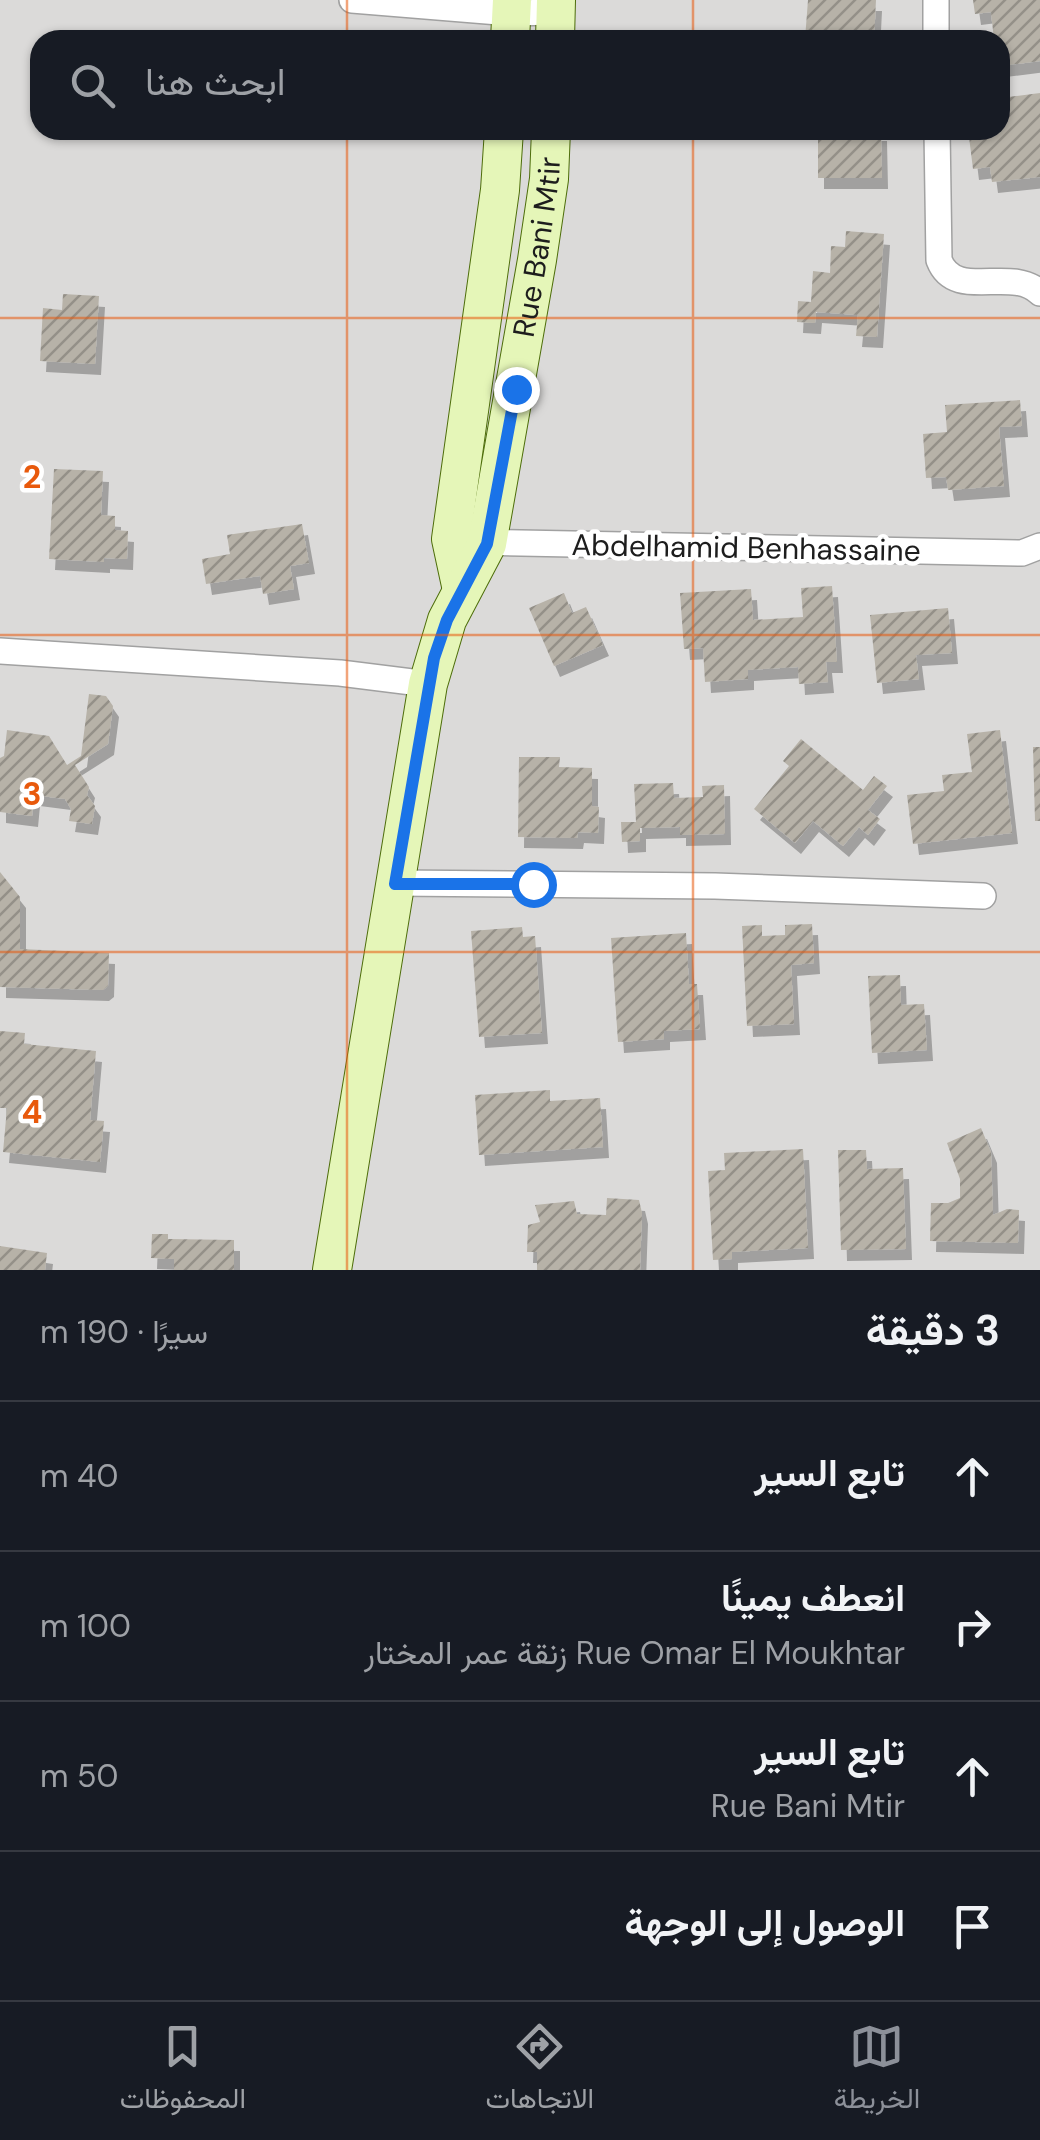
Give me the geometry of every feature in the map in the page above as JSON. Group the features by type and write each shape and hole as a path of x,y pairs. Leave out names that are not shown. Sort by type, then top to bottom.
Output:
{"street":[{"path":"352,0 511,18 555,17"},
{"path":"936,0 936,30"},
{"name":"Rue Bani Mtir","path":"469,541 503,140"},
{"name":"Rue Bani Mtir","path":"469,541 537,260 551,140"},
{"path":"937,140 938,260 943,270 960,281 1016,279 1040,293"},
{"path":"332,1270 428,684 447,620 462,590 469,541"},
{"name":"Abdelhamid Benhassaine","path":"469,541 1022,553 1040,546"},
{"path":"0,652 340,674 428,684"},
{"path":"395,884 715,886 982,896"}],"shaded area":[{"path":"0,0 1040,0 1040,1270 0,1270"}],"building":[{"path":"808,0 876,0 874,30 806,30"},
{"path":"973,0 1040,0 1040,61 1010,65 1010,30 993,30 991,12 975,14"},
{"path":"1040,93 1040,177 992,182 990,167 973,169 969,140 1010,140 1010,97"},
{"path":"818,140 881,140 882,178 818,178"},
{"path":"846,231 884,234 877,337 856,336 858,315 816,312 815,323 797,322 798,301 811,302 813,271 830,273 831,246 845,247"},
{"path":"63,294 99,296 95,364 40,361 43,308 62,310"},
{"path":"1020,400 1022,426 999,427 1004,486 948,490 946,477 926,478 923,434 947,432 945,405"},
{"path":"54,469 103,471 101,515 115,516 115,530 128,531 127,559 49,559"},
{"path":"302,524 309,563 290,566 294,589 263,594 260,576 206,584 202,559 230,554 227,535"},
{"path":"832,586 837,662 826,662 828,682 799,684 798,667 748,670 748,679 705,682 703,648 684,649 680,593 751,589 753,620 803,617 801,588"},
{"path":"564,593 572,613 586,607 603,645 554,666 529,608"},
{"path":"948,608 952,653 916,655 919,679 877,683 870,615"},
{"path":"89,694 106,696 113,706 108,744 75,765 95,806 92,824 69,821 71,809 65,799 34,795 32,816 0,812 0,758 4,756 7,730 49,736 67,765 81,756"},
{"path":"1000,730 1012,833 913,844 907,795 944,791 942,775 972,772 967,734"},
{"path":"801,739 863,790 874,776 887,786 868,810 880,819 868,835 859,827 843,846 813,821 795,843 754,809 789,766 783,761"},
{"path":"1033,747 1040,747 1040,821 1035,821"},
{"path":"519,757 560,757 559,767 592,768 592,806 599,807 598,833 578,832 577,838 518,837"},
{"path":"673,783 674,798 703,797 702,786 724,785 725,834 680,835 680,827 640,828 640,841 622,842 621,822 636,822 634,784"},
{"path":"0,872 20,897 20,949 109,953 108,986 103,990 0,987"},
{"path":"812,924 814,963 791,965 794,1024 747,1026 742,926 762,925 762,936 785,935 785,925"},
{"path":"522,927 523,937 535,936 542,1033 479,1037 471,931"},
{"path":"686,933 689,984 697,984 700,1029 664,1031 664,1039 618,1042 611,938"},
{"path":"900,975 901,1005 924,1004 927,1050 872,1053 868,976"},
{"path":"0,1031 25,1033 24,1044 96,1051 90,1120 104,1121 100,1162 3,1152 7,1108 0,1108"},
{"path":"550,1090 550,1101 600,1098 603,1147 479,1155 475,1095"},
{"path":"981,1128 991,1152 993,1215 1007,1209 1019,1210 1018,1243 930,1241 931,1203 960,1198 960,1179 947,1143"},
{"path":"803,1149 808,1248 732,1252 732,1259 713,1260 708,1171 725,1170 724,1153"},
{"path":"838,1150 866,1150 867,1169 903,1168 906,1249 841,1250"},
{"path":"607,1198 639,1200 640,1270 537,1270 537,1252 527,1252 528,1225 540,1222 535,1205 574,1201 577,1214 606,1215"},
{"path":"152,1234 168,1234 168,1239 234,1240 234,1270 174,1270 174,1259 151,1258"},
{"path":"0,1246 47,1253 45,1270 0,1270"}],"route":[{"path":"516,389 487,544 447,620 434,658 395,884 533,884"}]}
